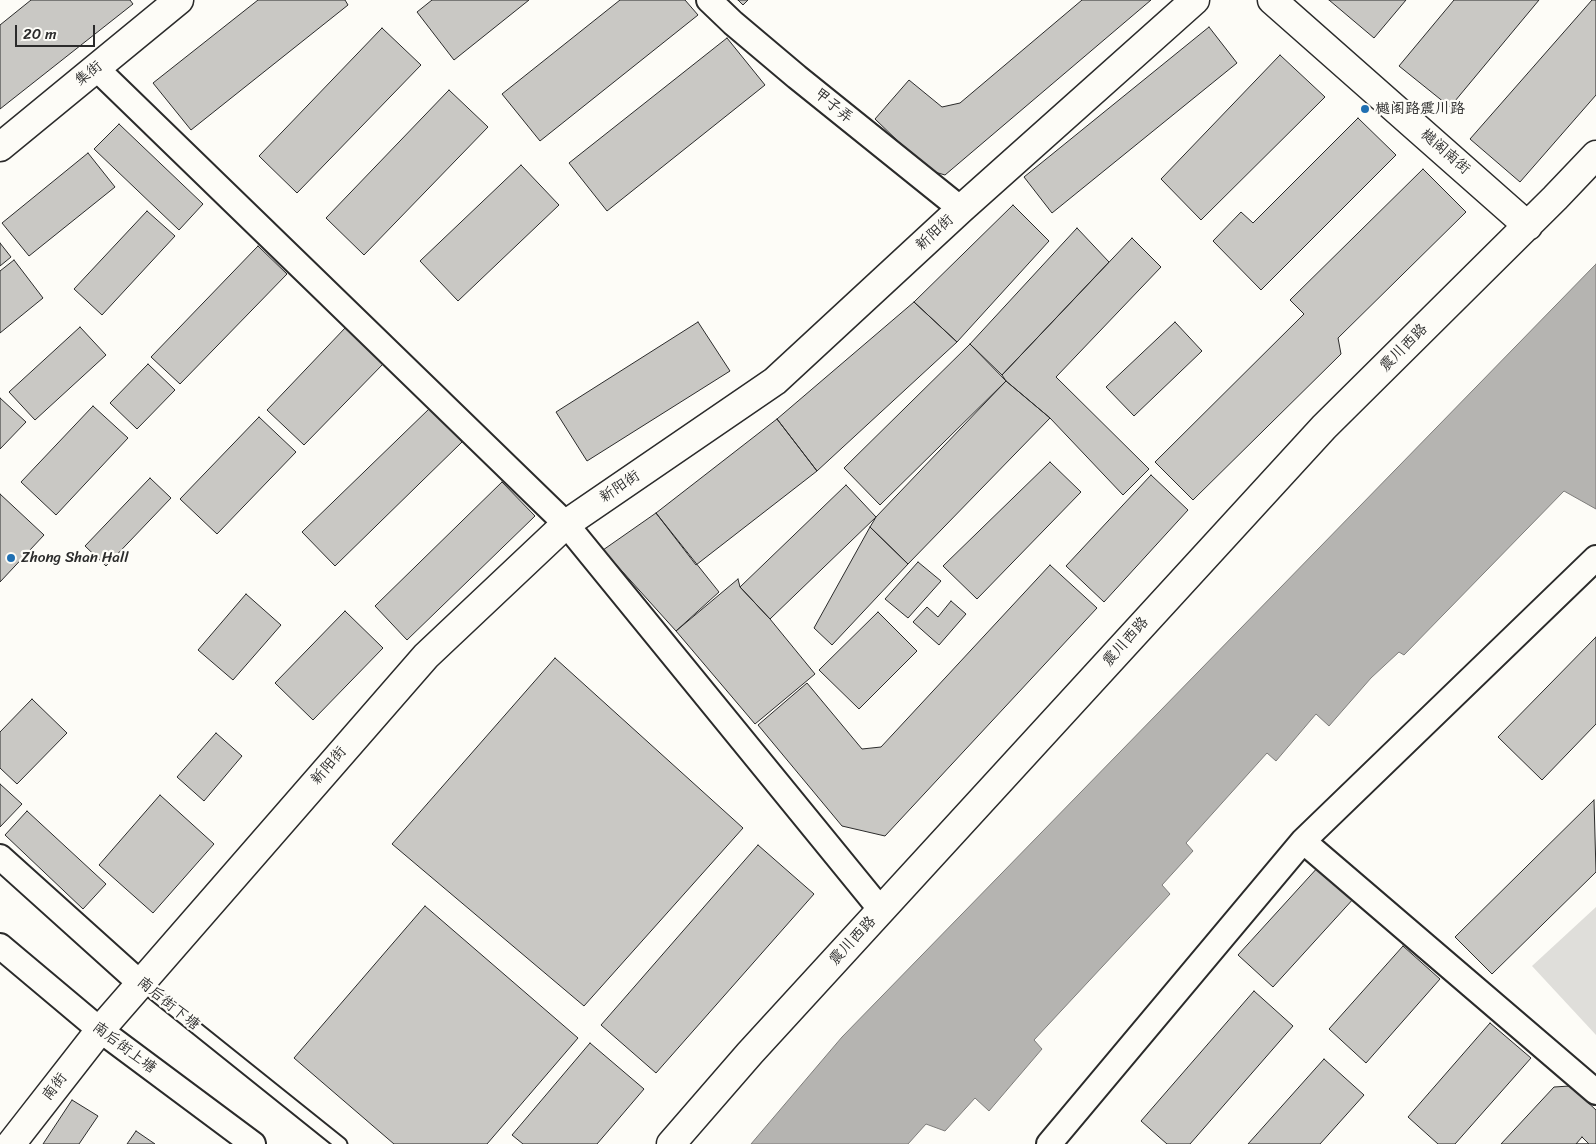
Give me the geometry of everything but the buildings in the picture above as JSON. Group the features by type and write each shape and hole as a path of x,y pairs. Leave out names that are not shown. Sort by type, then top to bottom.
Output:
{"street":[{"name":"集街","path":"0,147 179,0"},
{"name":"甲子弄","path":"709,0 733,23 797,77 960,209"},
{"name":"新阳街","path":"100,1030 426,656 566,524 775,381 960,209 1195,0"},
{"name":"樾阁南街","path":"1272,0 1528,226"},
{"path":"96,68 566,524 881,910"},
{"name":"震川西路","path":"671,1144 750,1052 1324,427 1528,226 1596,155"},
{"path":"1049,1144 1303,841 1594,560"},
{"path":"1303,841 1596,1092"},
{"name":"南后街下塘","path":"0,857 140,983"},
{"name":"南后街上塘","path":"0,946 100,1030 253,1144"},
{"name":"南街","path":"11,1144 100,1030"}],"lane":[{"name":"南后街下塘","path":"140,983 341,1144"}],"shaded area":[{"path":"1596,264 1596,509 1564,491 1404,655 1399,652 1371,678 1329,726 1316,714 1276,761 1267,753 1186,843 1193,851 1162,885 1170,894 1034,1040 1042,1049 989,1111 975,1098 945,1131 926,1124 908,1144 751,1144 842,1037"},
{"path":"1596,907 1596,1035 1532,966"}],"place":[{"name":"樾阁路震川路","path":"1365,109"},
{"name":"Zhong Shan Hall","path":"11,558"}]}
